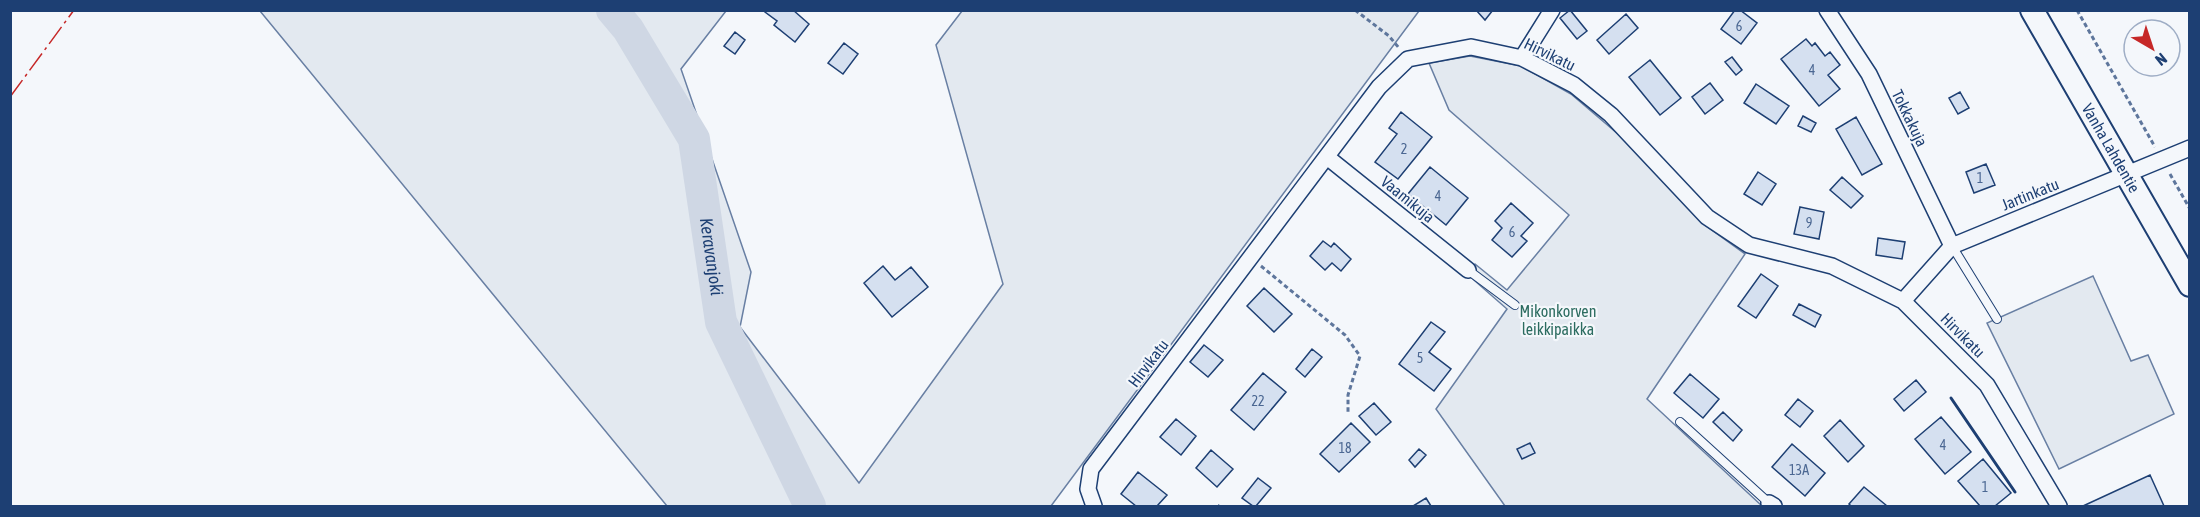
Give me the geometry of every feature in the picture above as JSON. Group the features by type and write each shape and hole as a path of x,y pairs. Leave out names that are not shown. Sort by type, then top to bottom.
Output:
{"main road":[{"name":"Vanha Lahdentie","path":"2032,10 2190,285"}],"street":[{"path":"1522,58 1552,10"},
{"name":"Tokkakuja","path":"1827,10 1869,74 1952,246"},
{"name":"Hirvikatu","path":"1094,507 1088,489 1091,469 1379,87 1408,58 1471,47 1522,58 1574,85 1611,115 1707,217 1749,245 1832,266 1903,301 1987,385 2059,507"},
{"name":"Jartinkatu","path":"1903,301 1952,246 2190,148"},
{"name":"Vaamikuja","path":"1326,157 1468,270"}],"lane":[{"path":"1952,246 1997,318"},
{"path":"1468,270 1515,305"},
{"path":"1680,422 1772,505"}],"path":[{"path":"1355,10 1389,36 1408,58"},
{"path":"2077,10 2190,209"},
{"path":"1251,257 1345,335 1360,356 1348,395 1348,414"}],"green space":[{"path":"260,11 726,11 681,69 751,272 740,327 859,483 1003,284 936,45 962,11 1419,11 1051,506 667,506"},
{"name":"Mikonkorven leikkipaikka","path":"1470,56 1521,66 1571,94 1625,140 1702,223 1745,254 1647,399 1762,506 1505,506 1436,409 1507,309 1467,274 1475,264 1507,290 1569,215 1449,110 1429,63"},
{"path":"2093,276 2131,361 2148,355 2174,414 2059,469 1987,323"}],"building":[{"path":"766,10 793,10 809,24 795,42 774,25 777,21 765,12"},
{"path":"1476,10 1493,10 1485,20"},
{"path":"1570,10 1587,31 1577,39 1560,18"},
{"path":"1735,10 1740,10 1757,23 1741,44 1721,29"},
{"path":"1626,14 1638,28 1609,54 1597,40"},
{"path":"735,32 745,40 735,54 724,46"},
{"path":"1806,39 1812,46 1815,43 1825,56 1830,52 1840,65 1828,75 1840,89 1819,106 1781,59"},
{"path":"844,43 858,54 843,74 828,63"},
{"path":"1732,57 1742,70 1736,75 1725,62"},
{"path":"1650,60 1681,98 1660,115 1629,77"},
{"path":"1710,83 1723,100 1705,114 1692,97"},
{"path":"1756,84 1789,106 1776,124 1744,103"},
{"path":"1960,92 1969,108 1958,114 1949,98"},
{"path":"1401,112 1432,137 1398,179 1375,162 1397,134 1389,128"},
{"path":"1803,116 1816,123 1811,132 1798,126"},
{"path":"1856,117 1882,164 1862,175 1836,129"},
{"path":"1986,164 1995,185 1974,193 1966,172"},
{"path":"1430,167 1468,198 1446,225 1408,194"},
{"path":"1758,172 1776,184 1762,205 1744,194"},
{"path":"1842,177 1863,196 1851,208 1830,190"},
{"path":"1511,203 1533,223 1521,236 1527,241 1512,257 1492,240 1502,228 1495,221"},
{"path":"1800,207 1824,212 1819,239 1794,234"},
{"path":"1878,238 1905,242 1902,259 1876,255"},
{"path":"1323,241 1331,247 1334,243 1351,259 1341,271 1332,263 1325,270 1310,256"},
{"path":"883,266 895,280 911,267 928,287 892,317 864,283"},
{"path":"1761,274 1778,286 1756,318 1738,306"},
{"path":"1264,288 1292,314 1274,332 1247,306"},
{"path":"1799,304 1821,315 1815,327 1793,315"},
{"path":"1431,322 1445,332 1429,352 1451,369 1434,391 1399,364"},
{"path":"1204,345 1223,360 1208,377 1190,362"},
{"path":"1312,349 1322,357 1305,377 1296,369"},
{"path":"1263,373 1286,392 1254,430 1231,410"},
{"path":"1690,374 1719,399 1703,418 1674,393"},
{"path":"1916,380 1926,392 1904,411 1894,399"},
{"path":"1798,399 1813,411 1800,427 1785,415"},
{"path":"1374,403 1391,422 1376,435 1359,416"},
{"path":"1723,412 1742,430 1733,441 1713,422"},
{"path":"1941,417 1971,452 1945,474 1915,439"},
{"path":"1176,419 1196,436 1181,455 1160,437"},
{"path":"1840,420 1864,446 1848,462 1824,436"},
{"path":"1351,423 1370,442 1339,472 1320,454"},
{"path":"1530,443 1535,453 1522,459 1517,449"},
{"path":"1792,444 1825,473 1805,496 1772,467"},
{"path":"1419,449 1426,455 1415,467 1409,460"},
{"path":"1211,450 1233,469 1217,487 1196,468"},
{"path":"1983,459 2011,493 1995,506 1980,506 1958,481"},
{"path":"1138,472 1167,495 1157,506 1136,506 1121,494"},
{"path":"2150,475 2164,506 2083,506"},
{"path":"1258,478 1271,488 1256,506 1253,506 1242,498"},
{"path":"1864,487 1887,506 1851,506 1849,504"},
{"path":"1426,498 1431,506 1413,506"}],"waterway":[{"name":"Keravanjoki","path":"612,10 628,29 694,139 721,322 810,506"}],"wall":[{"path":"1951,398 2015,492"}],"power":[{"path":"10,97 74,10"}]}
